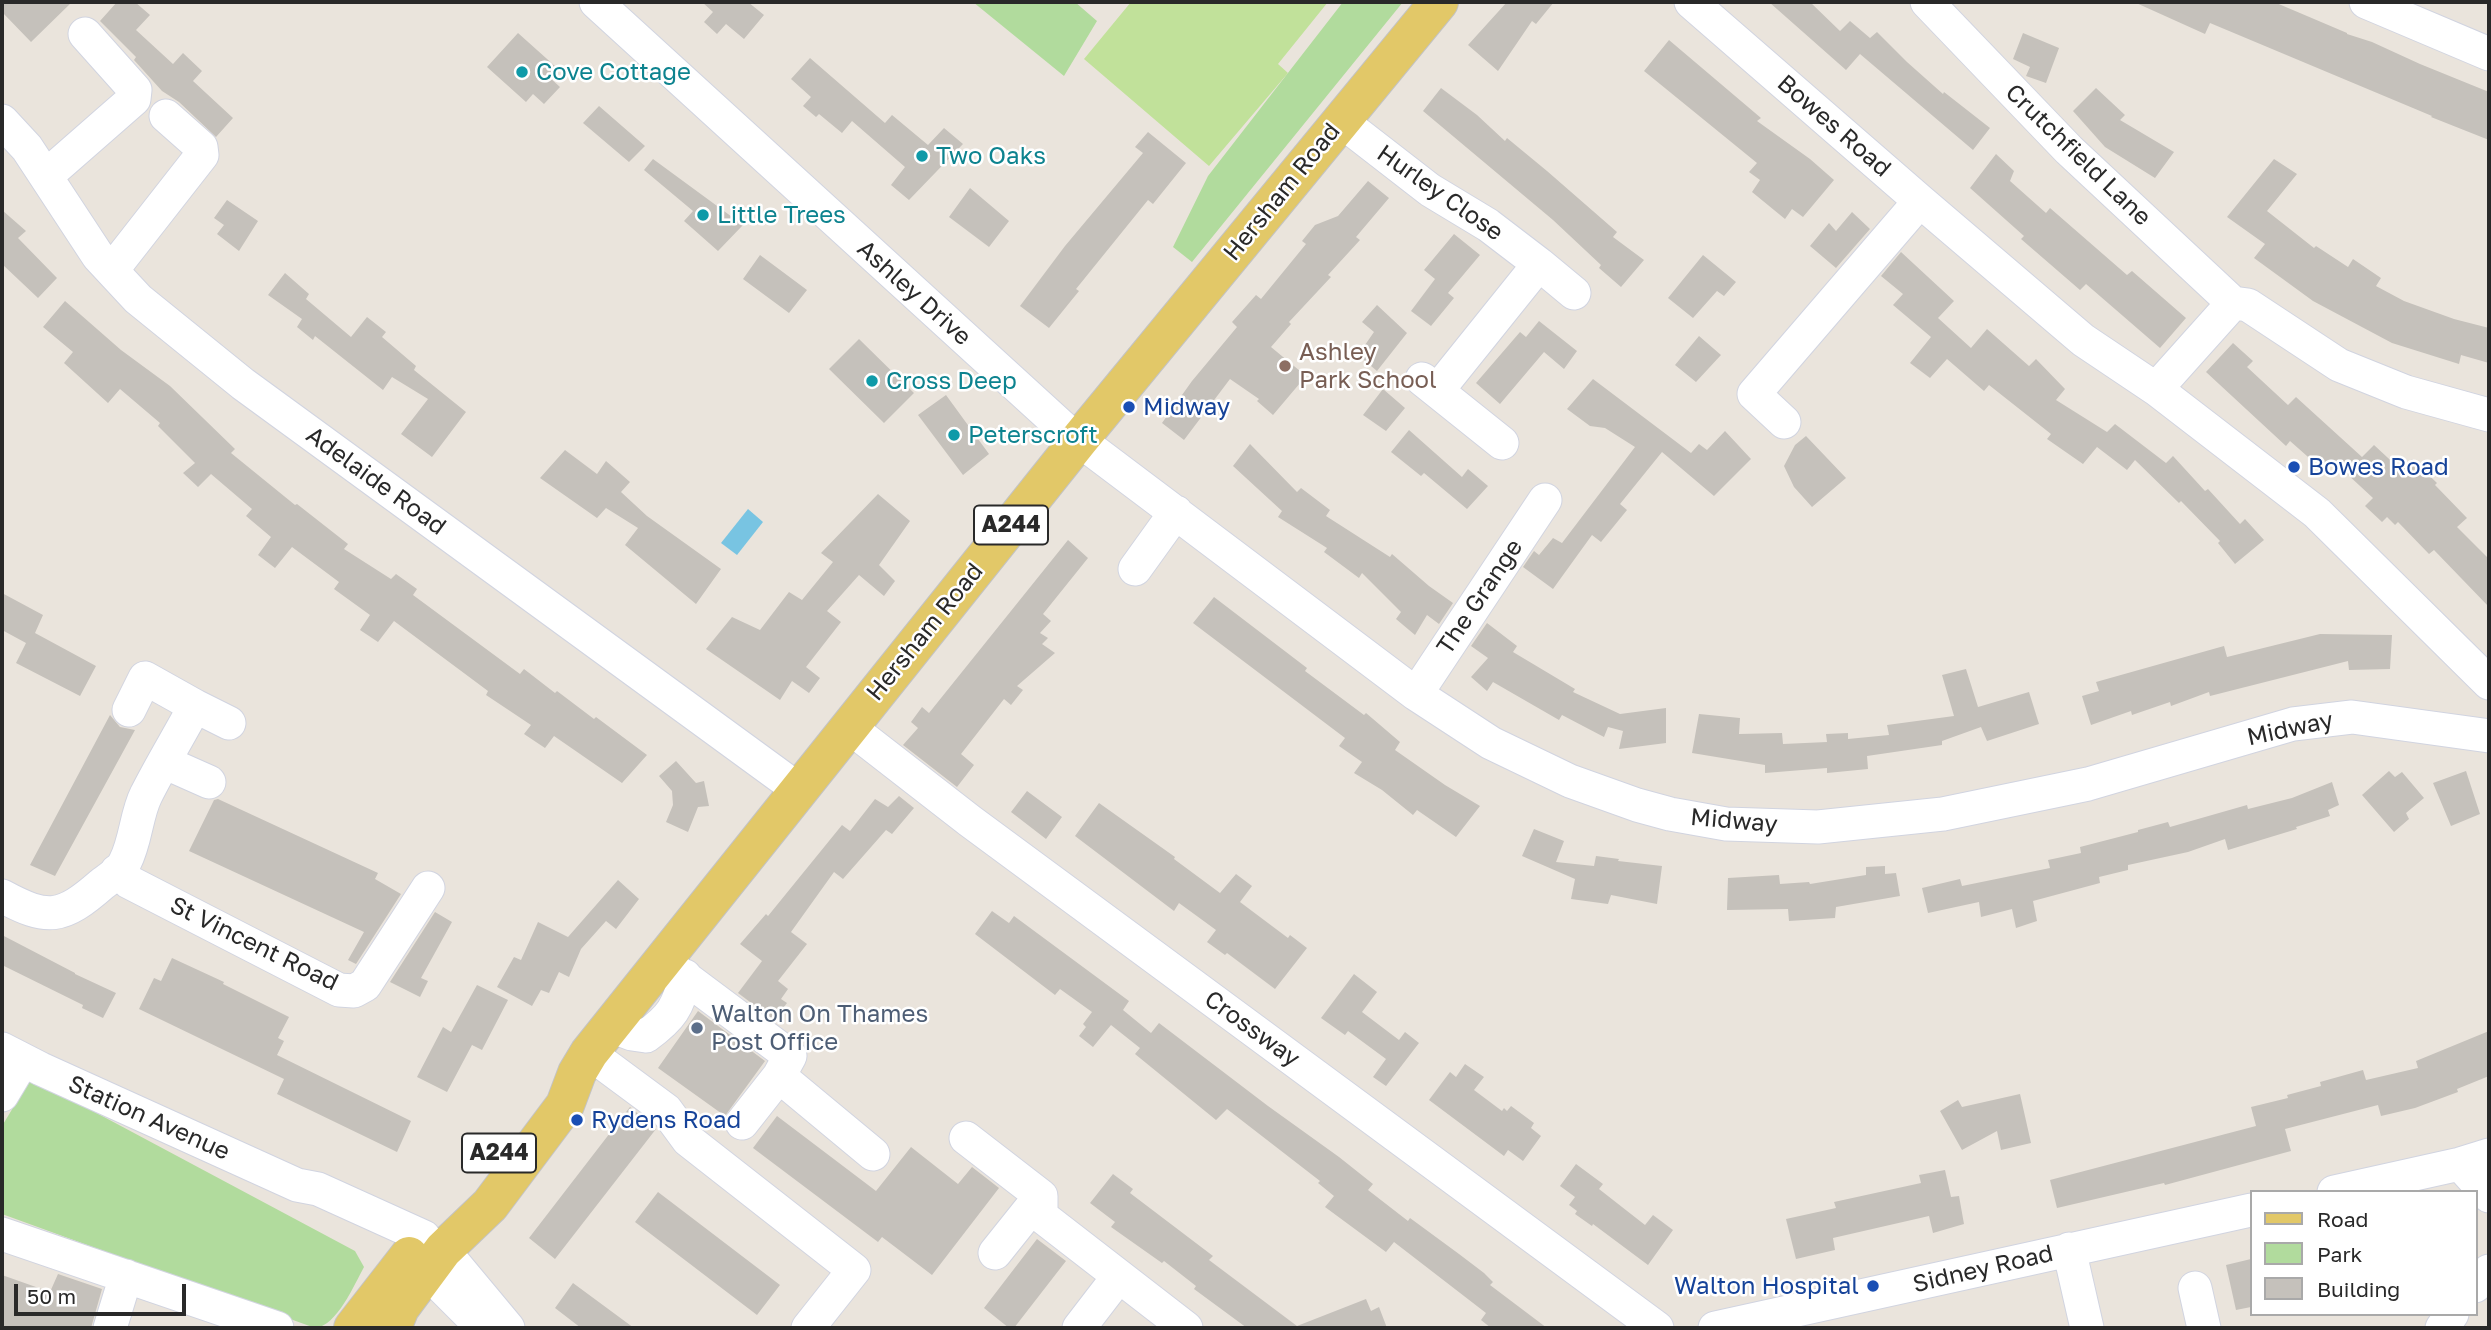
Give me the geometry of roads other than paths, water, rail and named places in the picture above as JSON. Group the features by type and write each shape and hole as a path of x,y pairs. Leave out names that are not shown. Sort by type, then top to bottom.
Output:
{"main road":[{"name":"Hersham Road","path":"392,1328 425,1254 452,1214 551,1090 674,969 799,790 849,726 1079,440 1439,2"},
{"name":"Hersham Road","path":"353,1328 425,1254"}],"street":[{"name":"Ashley Drive","path":"596,2 1079,440"},
{"name":"Bowes Road","path":"1691,2 2083,340 2156,389 2317,513 2489,683"},
{"name":"Crutchfield Lane","path":"1927,2 2069,150 2233,303 2248,305 2339,365 2406,392 2489,415"},
{"path":"2366,2 2489,54"},
{"path":"46,176 134,99 135,90 85,34"},
{"path":"112,270 202,155 201,147 166,117"},
{"name":"Adelaide Road","path":"2,121 27,148 98,256 138,299 243,384 799,790"},
{"name":"Hurley Close","path":"1341,121 1430,190 1488,225 1574,293"},
{"path":"1784,422 1754,394 1920,201"},
{"path":"1502,443 1430,385 1539,264"},
{"path":"2156,389 2233,303"},
{"name":"Midway","path":"1079,440 1416,694 1491,743 1570,781 1670,814 1739,824 1818,827 1943,814 2088,784 2293,724 2352,717 2489,736"},
{"name":"The Grange","path":"1416,694 1545,500"},
{"path":"1135,569 1176,512"},
{"path":"129,710 145,678 229,723"},
{"path":"2,896 27,909 50,915 68,909 87,897 123,866 131,849 144,799 195,706"},
{"name":"Crossway","path":"849,726 981,829 1657,1328"},
{"path":"166,758 209,782"},
{"name":"St Vincent Road","path":"117,871 129,882 340,990 354,991 365,985 428,888"},
{"path":"674,969 790,1056 779,1076 742,1123"},
{"path":"592,1051 666,1110 688,1140 854,1270 808,1328"},
{"path":"2,1095 12,1054"},
{"name":"Station Avenue","path":"12,1054 297,1185 311,1204 425,1254"},
{"path":"779,1076 873,1154"},
{"path":"966,1138 1041,1196 1041,1216"},
{"path":"2343,1190 2474,1160 2489,1196"},
{"path":"995,1253 1031,1208 1186,1328"},
{"name":"Sidney Road","path":"1716,1328 2250,1210"},
{"path":"2,1234 277,1328"},
{"path":"2069,1250 2087,1328"},
{"path":"425,1254 460,1303 483,1328"},
{"path":"425,1254 508,1328"},
{"path":"2477,1284 2489,1270"},
{"path":"110,1328 126,1276"},
{"path":"1079,1328 1119,1276"},
{"path":"2195,1288 2204,1328"}],"water":[{"path":"748,509 763,522 737,555 721,543"}],"place":[{"name":"Cove Cottage","path":"522,72"},
{"name":"Two Oaks","path":"922,156"},
{"name":"Little Trees","path":"703,215"},
{"name":"Ashley Park School","path":"1285,366"},
{"name":"Cross Deep","path":"872,381"},
{"name":"Midway","path":"1129,407"},
{"name":"Peterscroft","path":"954,435"},
{"name":"Bowes Road","path":"2294,467"},
{"name":"Walton On Thames Post Office","path":"697,1028"},
{"name":"Rydens Road","path":"577,1120"},
{"name":"Walton Hospital","path":"1873,1286"}]}
